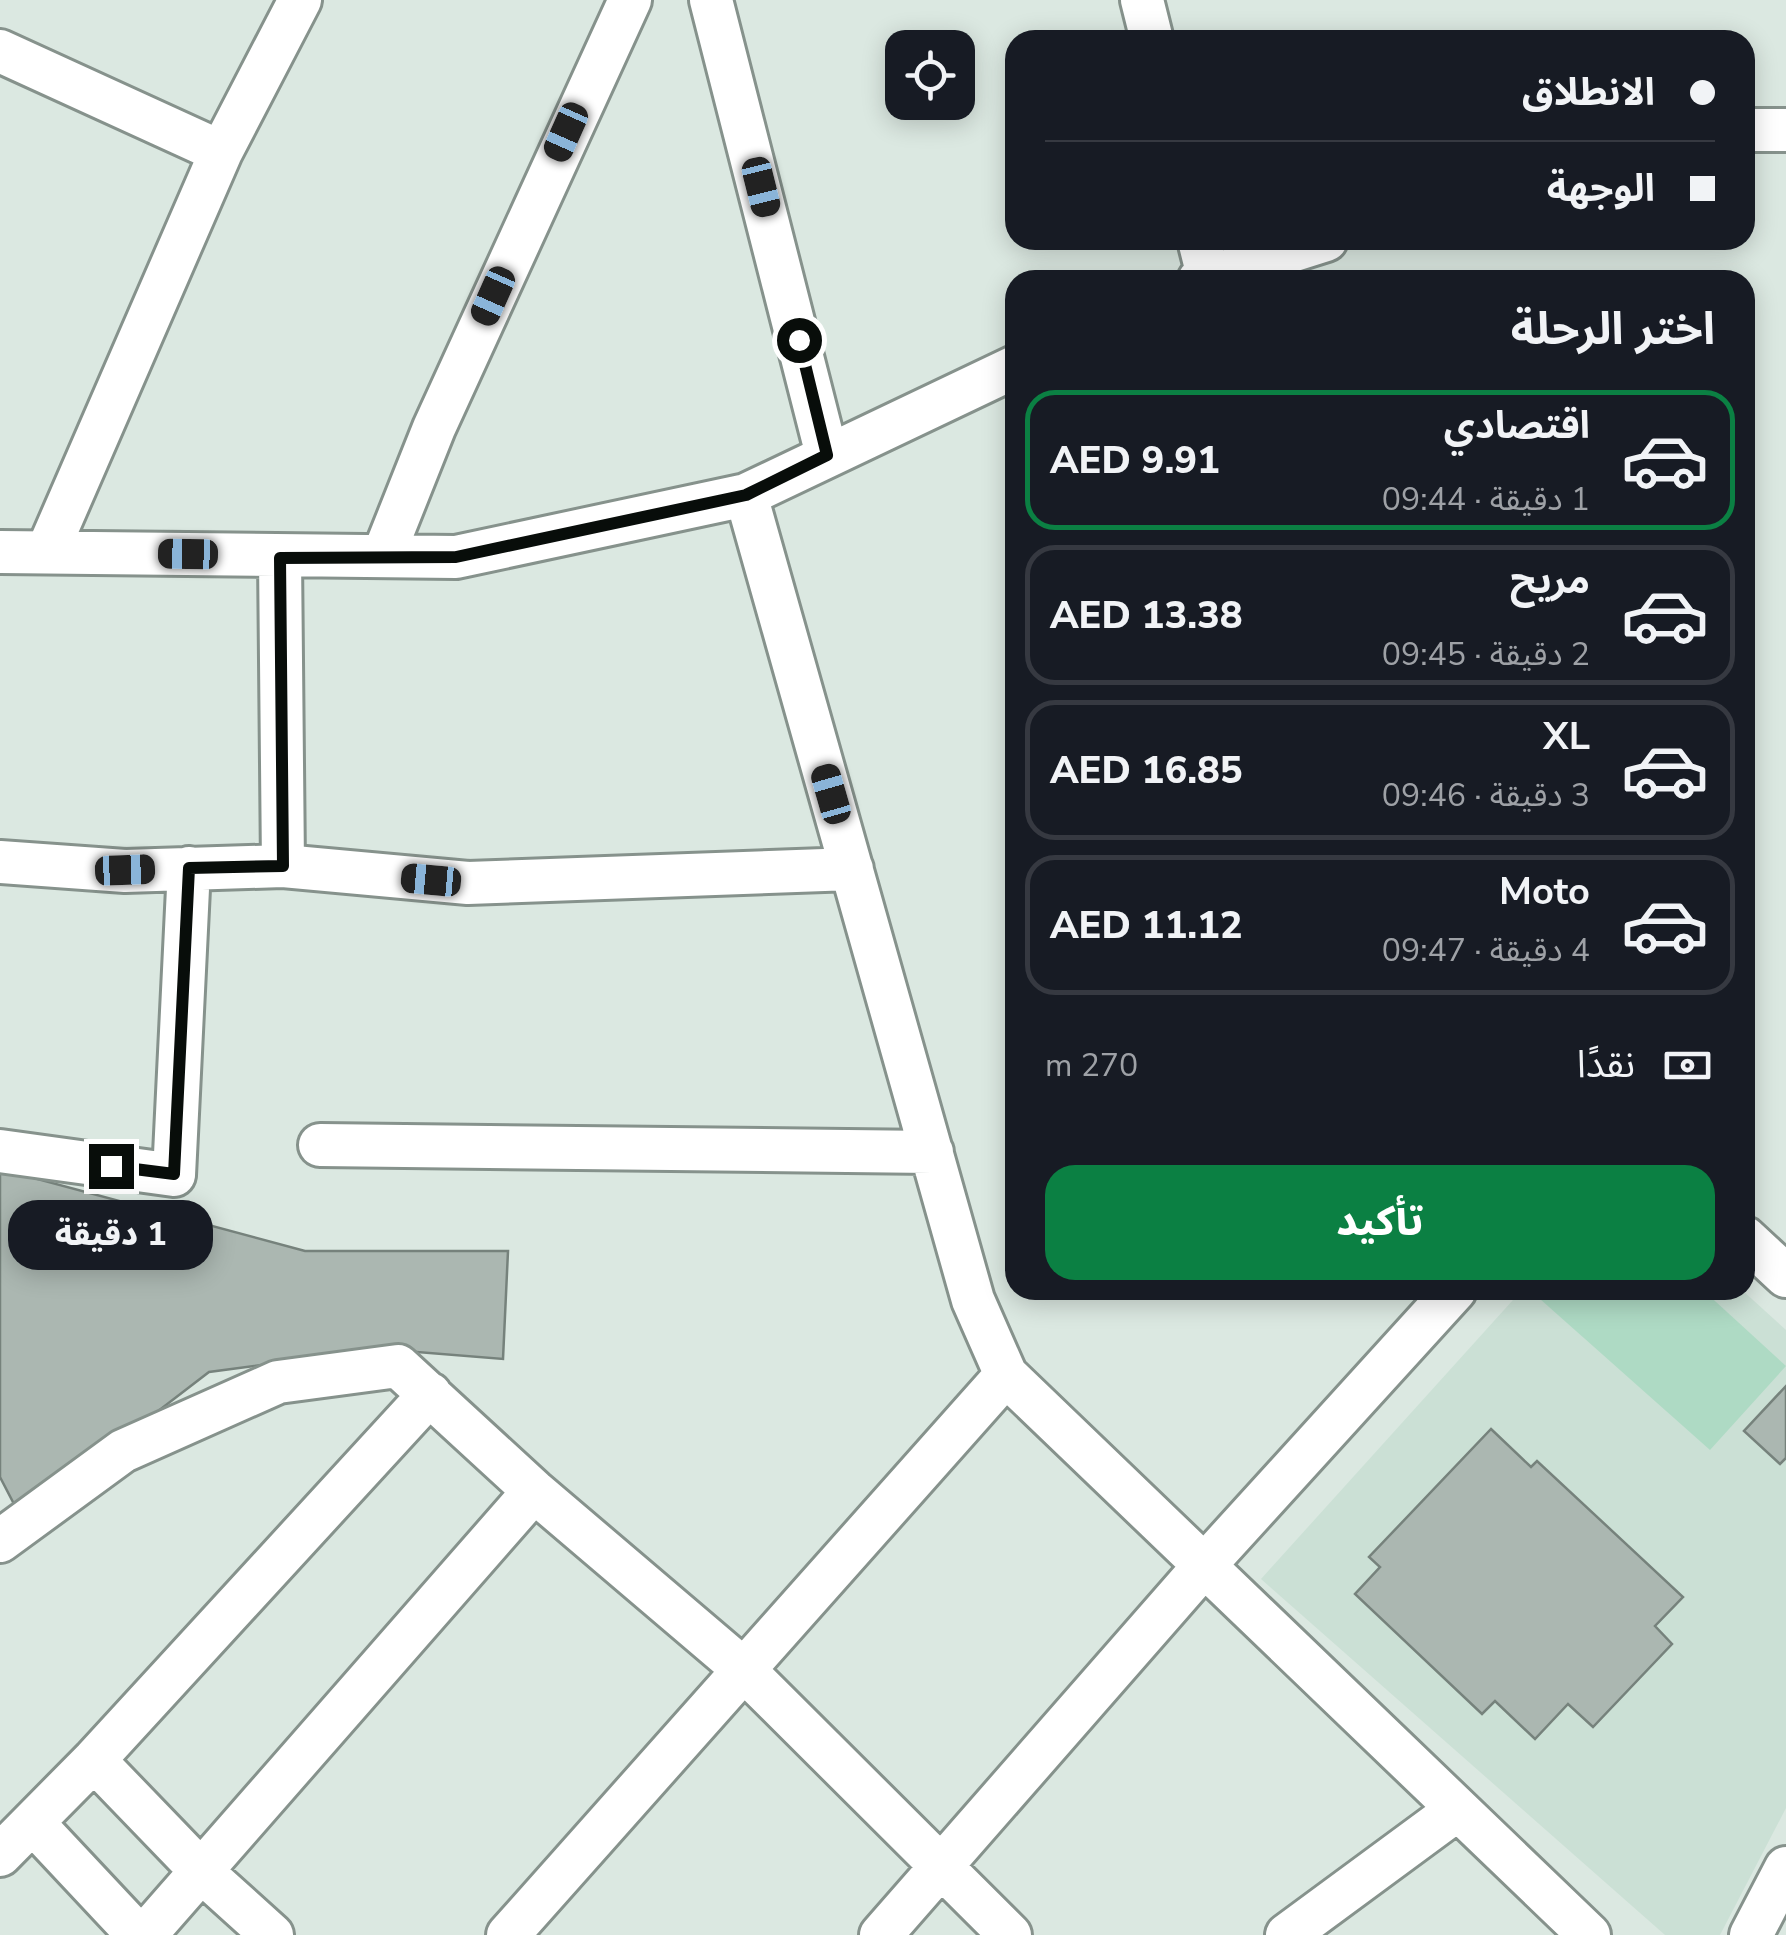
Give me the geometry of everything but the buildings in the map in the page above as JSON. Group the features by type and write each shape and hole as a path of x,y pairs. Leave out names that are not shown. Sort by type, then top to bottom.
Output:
{"street":[{"path":"47,552 220,152 300,0"},
{"path":"383,556 450,393 630,0"},
{"path":"711,0 827,455"},
{"path":"1142,0 1150,30"},
{"path":"0,51 220,152"},
{"path":"1755,130 1786,130"},
{"path":"1202,265 1276,250"},
{"path":"0,552 456,557 746,495 1005,371"},
{"path":"746,495 973,1300 1006,1375 1589,1935"},
{"path":"280,558 283,866"},
{"path":"0,862 125,870 283,866 468,883 852,869"},
{"path":"0,1152 174,1174 189,868"},
{"path":"320,1145 932,1152"},
{"path":"1755,1247 1786,1276"},
{"path":"881,1935 1203,1568 1446,1300"},
{"path":"0,1541 122,1451 278,1382 398,1366 534,1491 743,1669 1010,1935"},
{"path":"508,1935 1006,1375"},
{"path":"0,1855 94,1760 430,1394"},
{"path":"34,1824 142,1935 534,1491"},
{"path":"94,1760 201,1871 272,1935"},
{"path":"1287,1935 1458,1810"},
{"path":"1752,1935 1786,1868"}],"shaded area":[{"path":"1513,1300 1753,1300 1786,1330 1786,1808 1720,1935 1665,1935 1261,1579"}],"green space":[{"path":"1541,1300 1714,1300 1786,1366 1710,1450"}],"route":[{"path":"111,1166 174,1174 189,868 283,866 280,558 456,557 746,495 827,455 799,340"}]}
